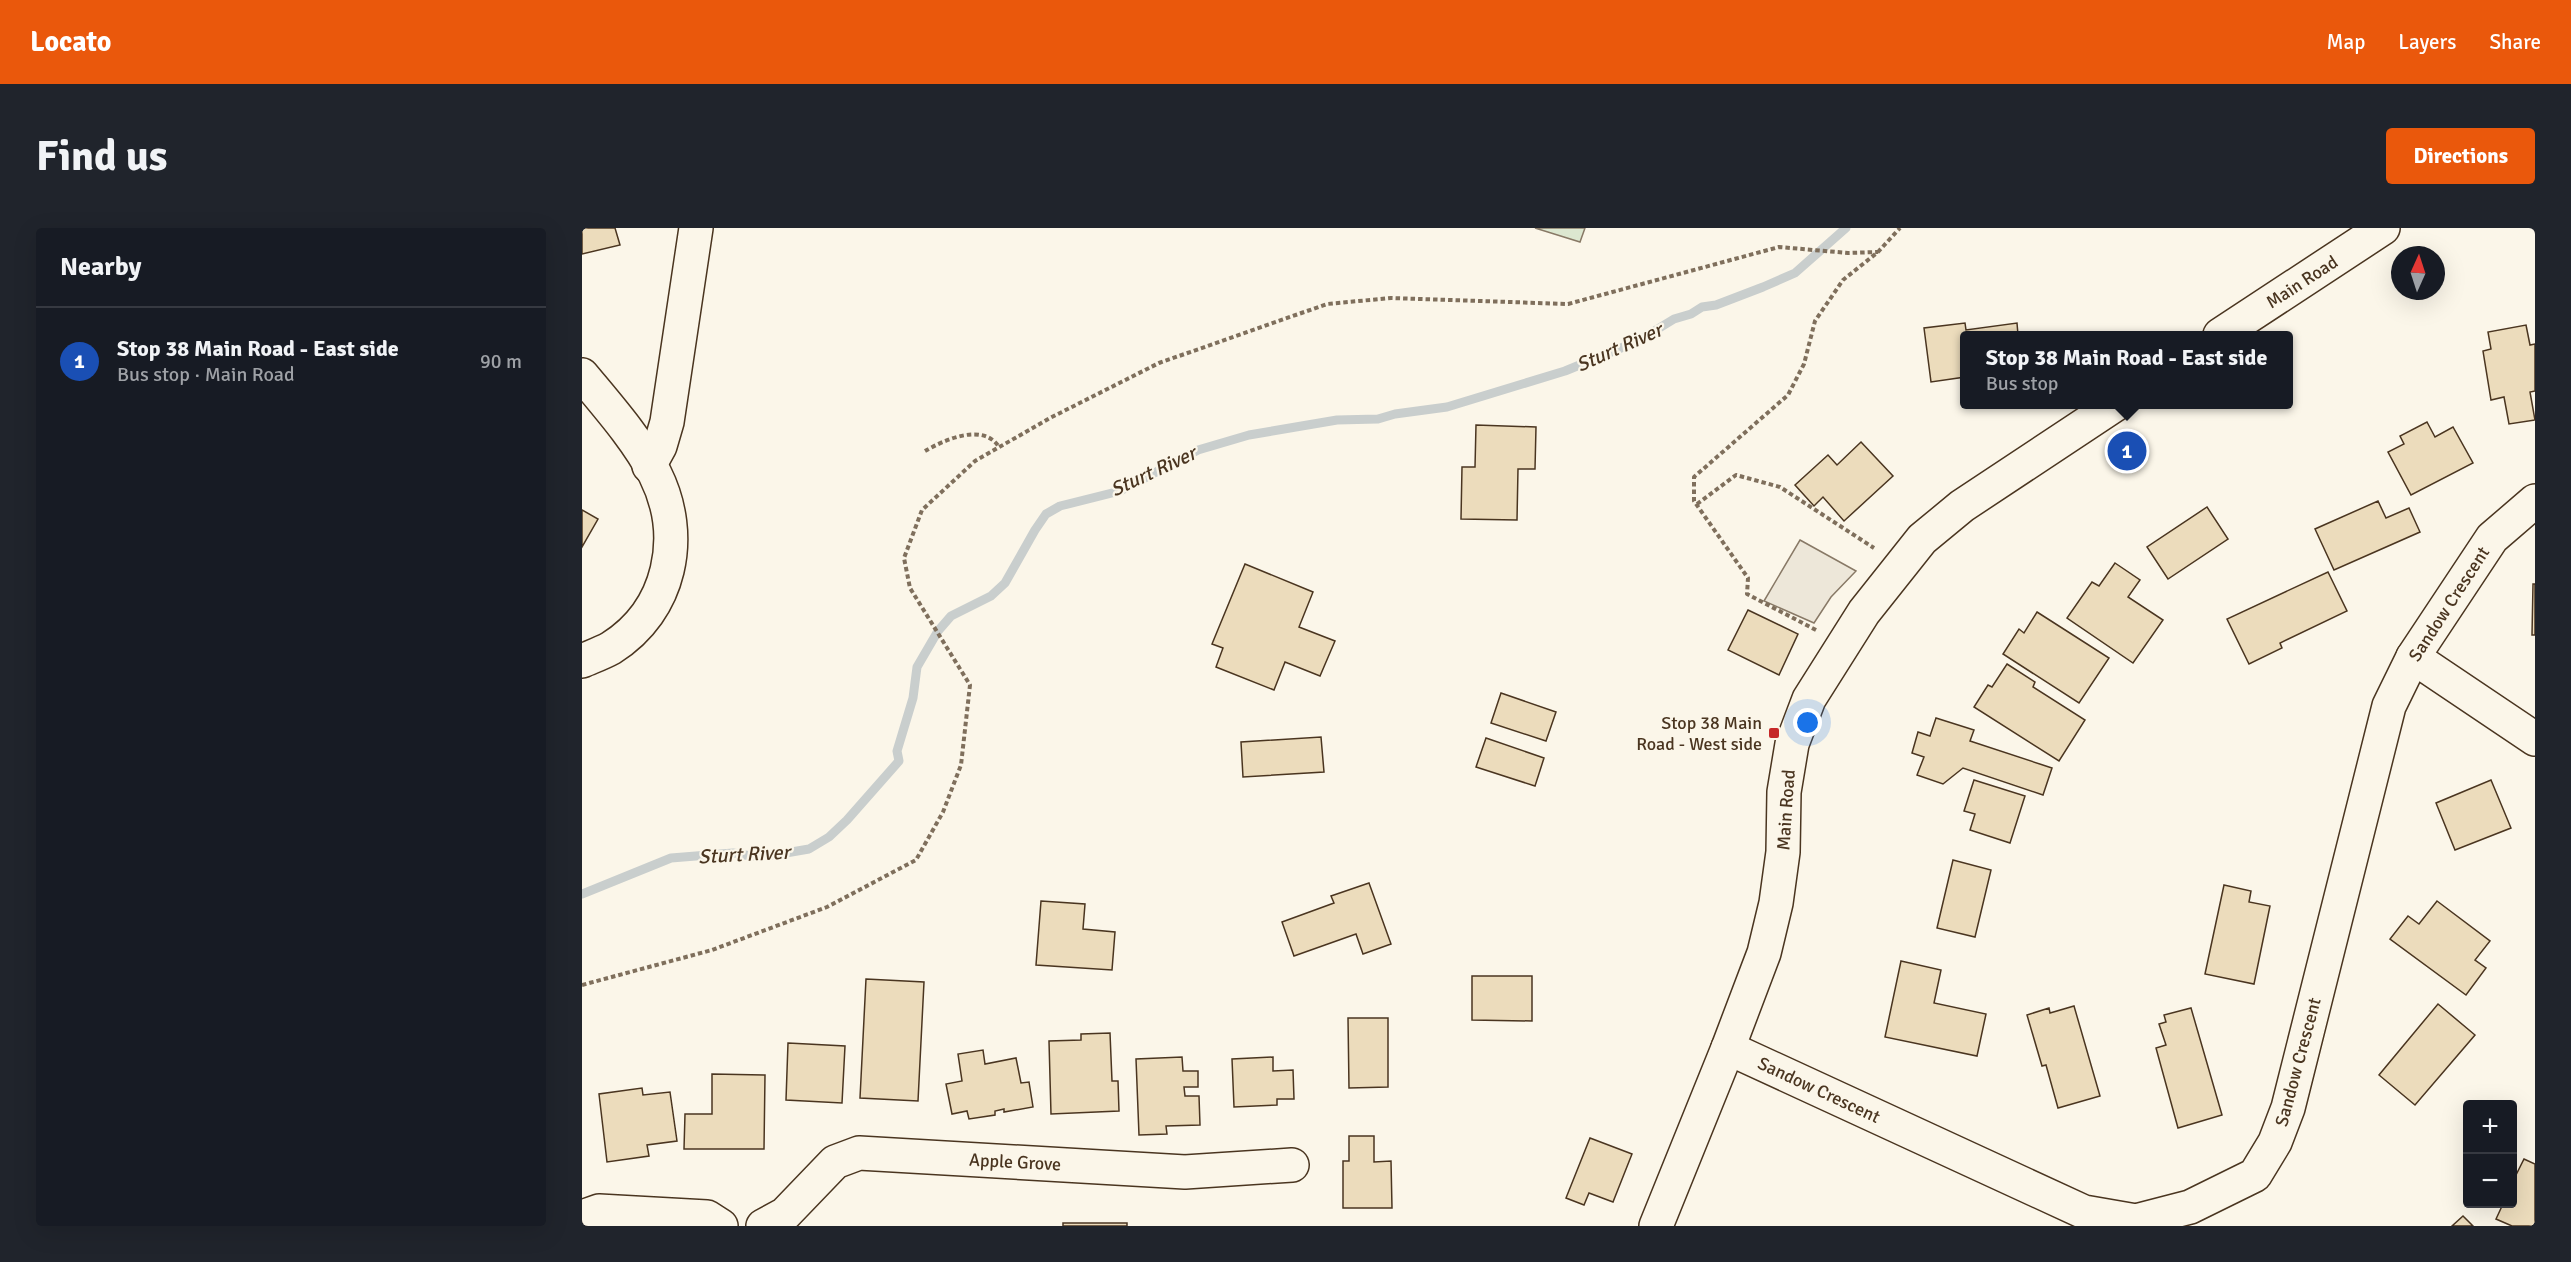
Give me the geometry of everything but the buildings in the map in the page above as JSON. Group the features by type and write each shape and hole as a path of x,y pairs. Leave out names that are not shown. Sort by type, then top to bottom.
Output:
{"street":[{"path":"650,466 660,446 667,422 696,228"},
{"name":"Main Road","path":"2228,331 2383,228"},
{"path":"582,375 615,414 650,466 667,506 672,550 666,581 644,619 611,648 582,661"},
{"name":"Main Road","path":"1656,1226 1764,953 1776,903 1783,852 1784,792 1792,744 1809,699 1864,612 1922,539 1962,506 2110,409"},
{"name":"Sandow Crescent","path":"1728,1048 2084,1212 2136,1221 2190,1207 2254,1175 2275,1142 2288,1108 2389,705 2413,657 2492,538 2535,501"},
{"path":"2413,657 2535,739"},
{"name":"Apple Grove","path":"763,1226 785,1214 835,1162 859,1154 1185,1172 1292,1165"},
{"path":"582,1217 598,1211 707,1217 721,1226"}],"path":[{"path":"1811,627 1747,594 1748,578 1694,501 1694,477 1788,394 1804,364 1815,321 1843,280 1878,252 1900,228"},
{"path":"582,985 722,946 827,907 916,860 943,812 961,765 970,685 910,588 904,558 922,510 975,461 1050,418 1159,363 1327,304 1391,298 1568,304 1779,247 1848,253 1878,252"},
{"path":"925,451 954,437 972,435 988,437 999,447"},
{"path":"1697,504 1736,475 1780,487 1900,566"}],"green space":[{"path":"1535,228 1585,228 1580,242"}],"shaded area":[{"path":"1800,540 1856,571 1831,597 1814,623 1764,601"}],"waterway":[{"name":"Sturt River","path":"582,894 671,858 733,853 751,856 774,855 809,849 829,837 899,761 897,751 913,698 917,667 938,631 951,616 991,596 1005,583 1046,514 1060,506 1120,491 1198,450 1249,435 1337,420 1378,419 1395,414 1447,407 1565,371 1638,341 1674,319 1691,314 1702,307 1716,305 1795,273 1846,228"}],"place":[{"name":"Stop 38 Main Road - East side","path":"2127,451"},
{"name":"Stop 38 Main Road - West side","path":"1774,733"}]}
